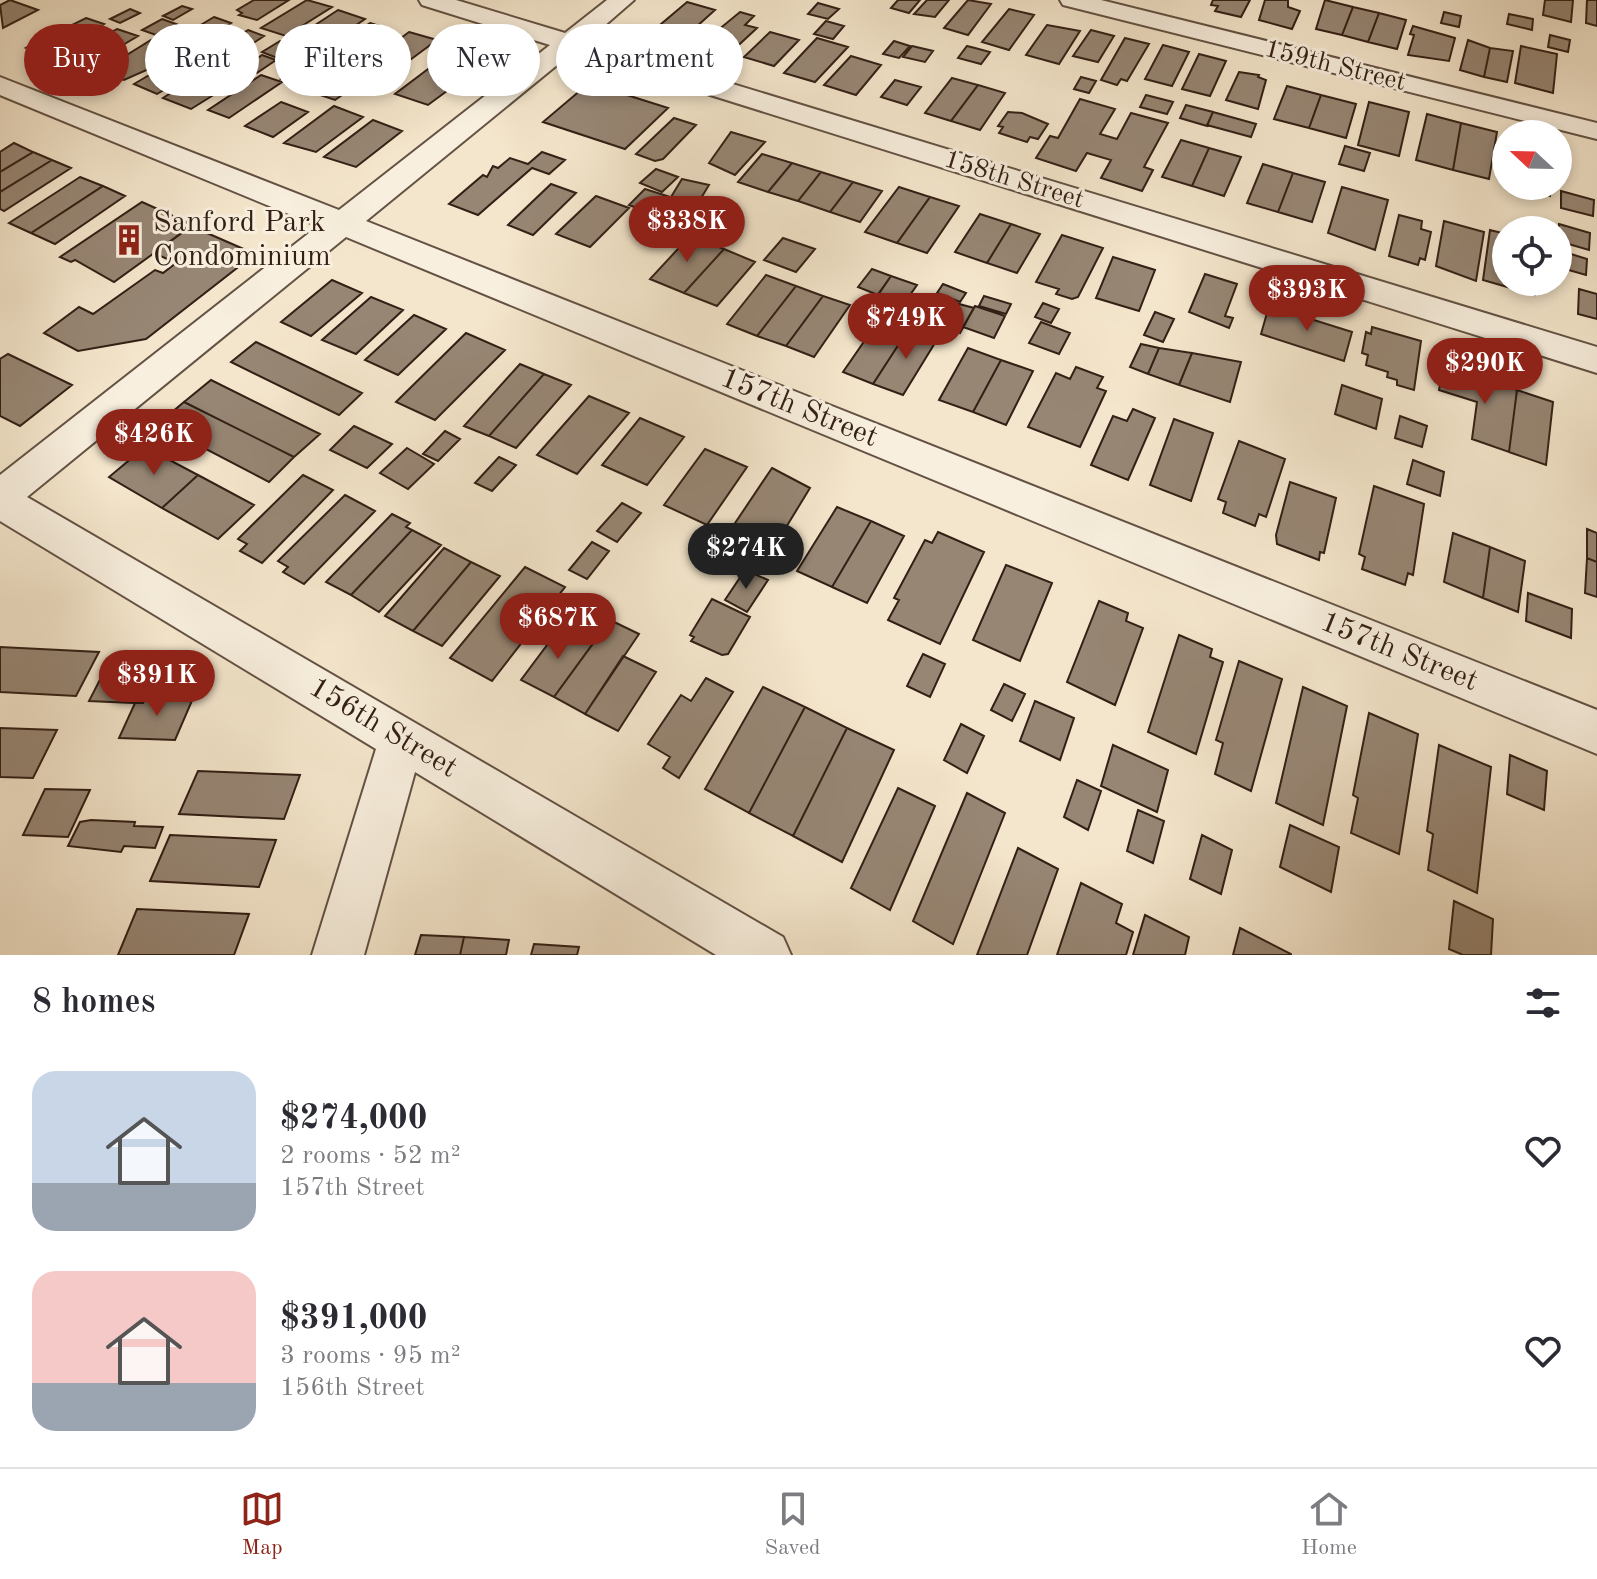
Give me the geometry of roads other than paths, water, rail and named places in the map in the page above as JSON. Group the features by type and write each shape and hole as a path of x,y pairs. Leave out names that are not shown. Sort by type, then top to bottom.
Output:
{"street":[{"name":"158th Street","path":"431,0 556,38"},
{"path":"591,24 622,0"},
{"name":"159th Street","path":"1072,0 1597,131"},
{"path":"0,499 556,52"},
{"name":"157th Street","path":"0,85 1597,732"},
{"name":"158th Street","path":"743,96 1597,360"},
{"name":"156th Street","path":"0,499 765,955"},
{"path":"338,955 402,739"}],"place":[{"name":"Sanford Park Condominium","path":"129,240"}]}
